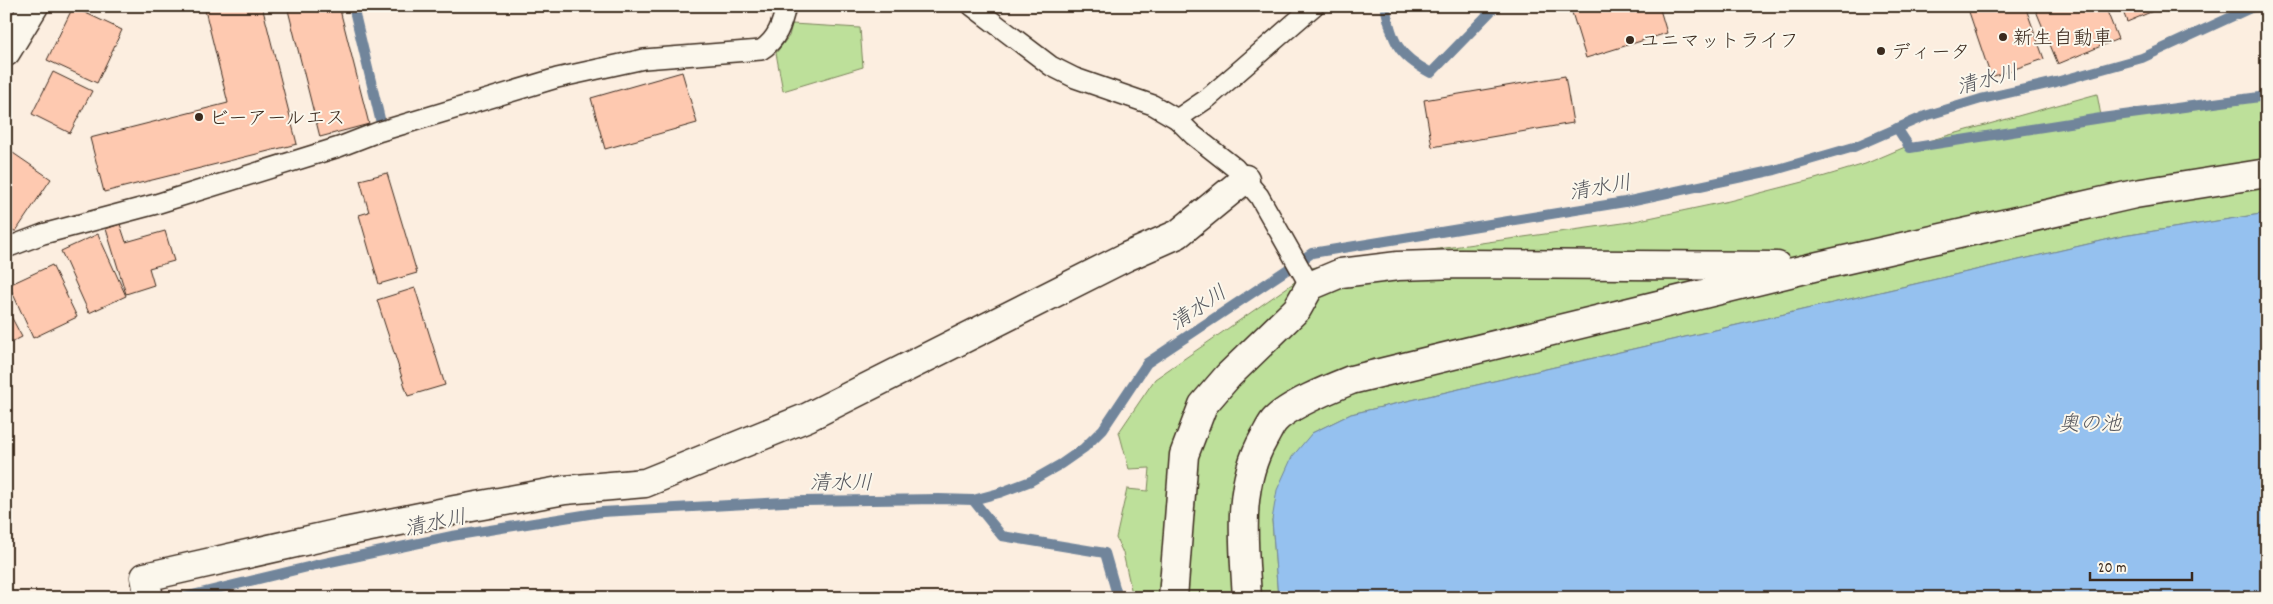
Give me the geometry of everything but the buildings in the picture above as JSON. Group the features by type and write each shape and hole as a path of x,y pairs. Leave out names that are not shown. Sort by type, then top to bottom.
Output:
{"street":[{"path":"6,52 34,6"},
{"path":"1246,598 1243,531 1245,492 1254,456 1274,421 1308,398 1351,380 1818,266 2135,194 2267,173"},
{"path":"149,598 145,578 321,537 564,490 645,483 808,417 1126,257 1178,234 1245,179"},
{"path":"1173,598 1184,455 1203,405 1228,376 1297,309 1306,280 1341,272 1398,266 1470,264 1818,266"}],"lane":[{"path":"6,248 43,234 156,204 339,147 378,132 557,78 644,59 761,50 770,44 777,33 786,6"},
{"path":"972,6 1051,66 1075,78 1153,105 1177,119 1193,135 1235,168 1259,196 1306,280"},
{"path":"1177,119 1208,98 1314,6"}],"green space":[{"path":"792,24 860,28 863,67 783,91 776,53 789,36"},
{"path":"2097,94 2101,116 1910,146"},
{"path":"2267,99 2267,213 2123,236 1351,414 1312,433 1272,520 1278,598 1133,598 1123,553 1116,538 1127,489 1148,491 1150,468 1129,469 1119,432 1155,379 1292,284 1311,268 1630,222 1729,201 1815,179 1865,164 1905,147 1909,151 2102,120"}],"water":[{"name":"奥の池","path":"2267,213 2267,598 1278,598 1272,520 1277,490 1292,457 1312,433 1351,414 2123,236"}],"waterway":[{"path":"353,6 381,123"},
{"path":"1385,6 1398,46 1411,60 1431,73 1496,6"},
{"name":"清水川","path":"180,598 316,565 452,536 602,512 803,501 973,500 999,493 1031,481 1084,448 1103,429 1147,363 1312,253 1625,202 1775,170 1854,147 1925,116 1981,99 2056,82 2142,58 2255,6"},
{"path":"1897,128 1910,148 2101,118 2267,96"},
{"path":"973,500 1002,536 1105,553 1118,598"}],"place":[{"name":"新生自動車","path":"2003,37"},
{"name":"ユニマットライフ","path":"1630,40"},
{"name":"ディータ","path":"1881,51"},
{"name":"ビーアールエス","path":"199,117"}]}
